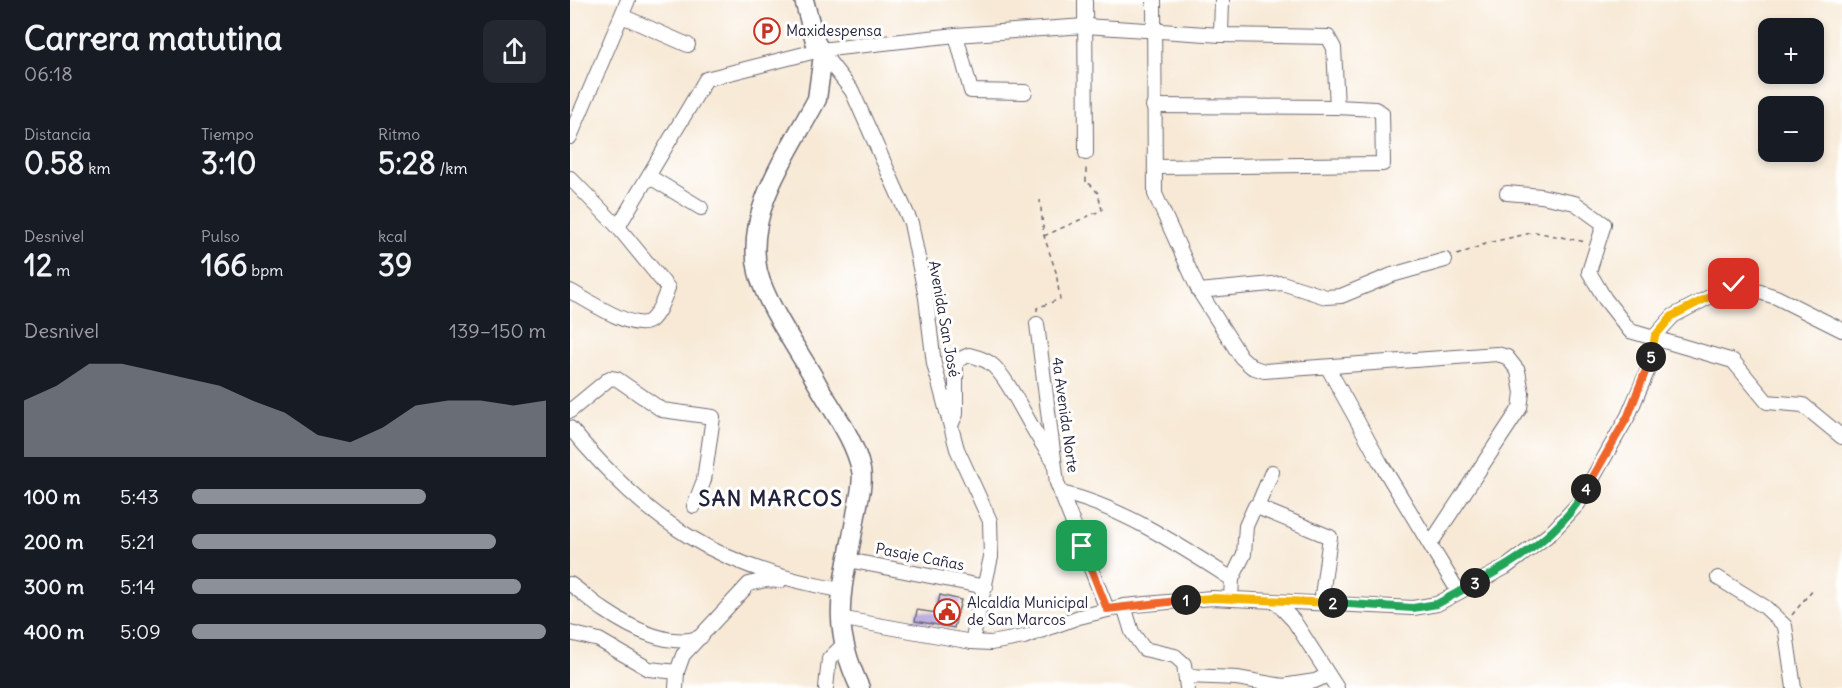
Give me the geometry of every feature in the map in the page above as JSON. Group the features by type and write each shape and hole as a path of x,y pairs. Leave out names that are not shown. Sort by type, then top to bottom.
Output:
{"main road":[{"path":"804,0 815,41 820,50 823,68 818,99 764,200 756,241 758,272 766,293 830,404 856,455 862,472 848,560 840,590 839,618 843,645 860,688"},
{"path":"814,0 824,36 820,50"}],"street":[{"path":"570,136 628,0"},
{"path":"1085,0 1086,153"},
{"path":"1154,0 1155,194 1198,291 1242,357 1252,367 1264,371 1328,368 1488,354 1507,357 1514,363 1522,393 1515,419 1431,543"},
{"path":"1221,35 1222,0"},
{"path":"622,16 688,45"},
{"path":"618,227 650,177 706,79 820,50 957,35 1086,26 1221,35 1329,37 1334,48 1337,106"},
{"path":"957,35 971,91 1024,92"},
{"name":"Avenida San José","path":"820,50 852,91 912,223 926,298 934,364 957,448 990,521 991,557 972,642"},
{"path":"1153,106 1337,106 1376,110 1382,113 1383,164 1156,167"},
{"path":"650,177 701,208"},
{"path":"570,178 618,227 669,288 652,320 642,325 630,322 570,291"},
{"path":"1507,193 1541,195 1575,203 1604,224 1589,272 1605,299 1630,331 1655,336 1733,361 1767,402 1803,405 1842,436"},
{"path":"1198,291 1282,282 1326,297 1341,296 1392,275 1445,260"},
{"path":"839,618 992,644 1024,638 1107,609 1124,606 1231,598 1277,603 1413,608 1437,604 1506,567 1551,533 1578,504 1628,416 1650,365 1655,336 1672,316 1734,284 1776,297 1842,330"},
{"name":"4a Avenida Norte","path":"1037,324 1053,459 1061,493 1107,609"},
{"path":"951,424 956,414 956,361 969,355 982,358 992,364 1001,375 1036,439 1053,459"},
{"path":"1328,368 1380,462 1458,591"},
{"path":"570,411 610,378 617,379 662,410 712,417 704,480 694,506"},
{"path":"570,428 615,479 662,520 721,555 798,582"},
{"path":"1231,598 1232,579 1244,554 1246,526 1272,472"},
{"path":"1061,493 1090,499 1110,509 1232,579"},
{"path":"1257,507 1330,537 1322,603"},
{"name":"Pasaje Cañas","path":"848,560 986,587"},
{"path":"1718,578 1766,607 1785,626 1794,688"},
{"path":"676,688 677,672 683,655 749,584 765,580 798,582 840,590"},
{"path":"570,584 603,610 645,632 686,642 703,636"},
{"path":"1277,603 1294,621 1337,688"},
{"path":"1124,606 1137,642 1144,649 1180,659 1187,682 1238,678 1283,686 1315,681 1328,675"},
{"path":"570,633 599,640 622,656 649,669 677,672"},
{"path":"826,688 829,659 843,645"}],"path":[{"path":"1044,236 1102,210 1098,193 1090,184 1086,184 1086,153"},
{"path":"1037,324 1037,308 1060,298 1056,272 1044,236 1040,200"},
{"path":"1445,260 1488,243 1535,232 1598,244"},
{"path":"1785,626 1813,589"}],"building":[{"name":"Alcaldía Municipal de San Marcos","path":"940,595 961,600 954,628 915,621 917,610 936,613"}],"place":[{"name":"Maxidespensa","path":"767,31"},
{"name":"Alcaldía Municipal de San Marcos","path":"947,612"}],"district":[{"name":"SAN MARCOS","path":"771,499"}],"route":[{"path":"1082,546 1107,609 1212,598 1413,608 1437,604 1506,567 1551,533 1578,504 1628,416 1650,365 1655,336 1672,316 1734,284"}]}
